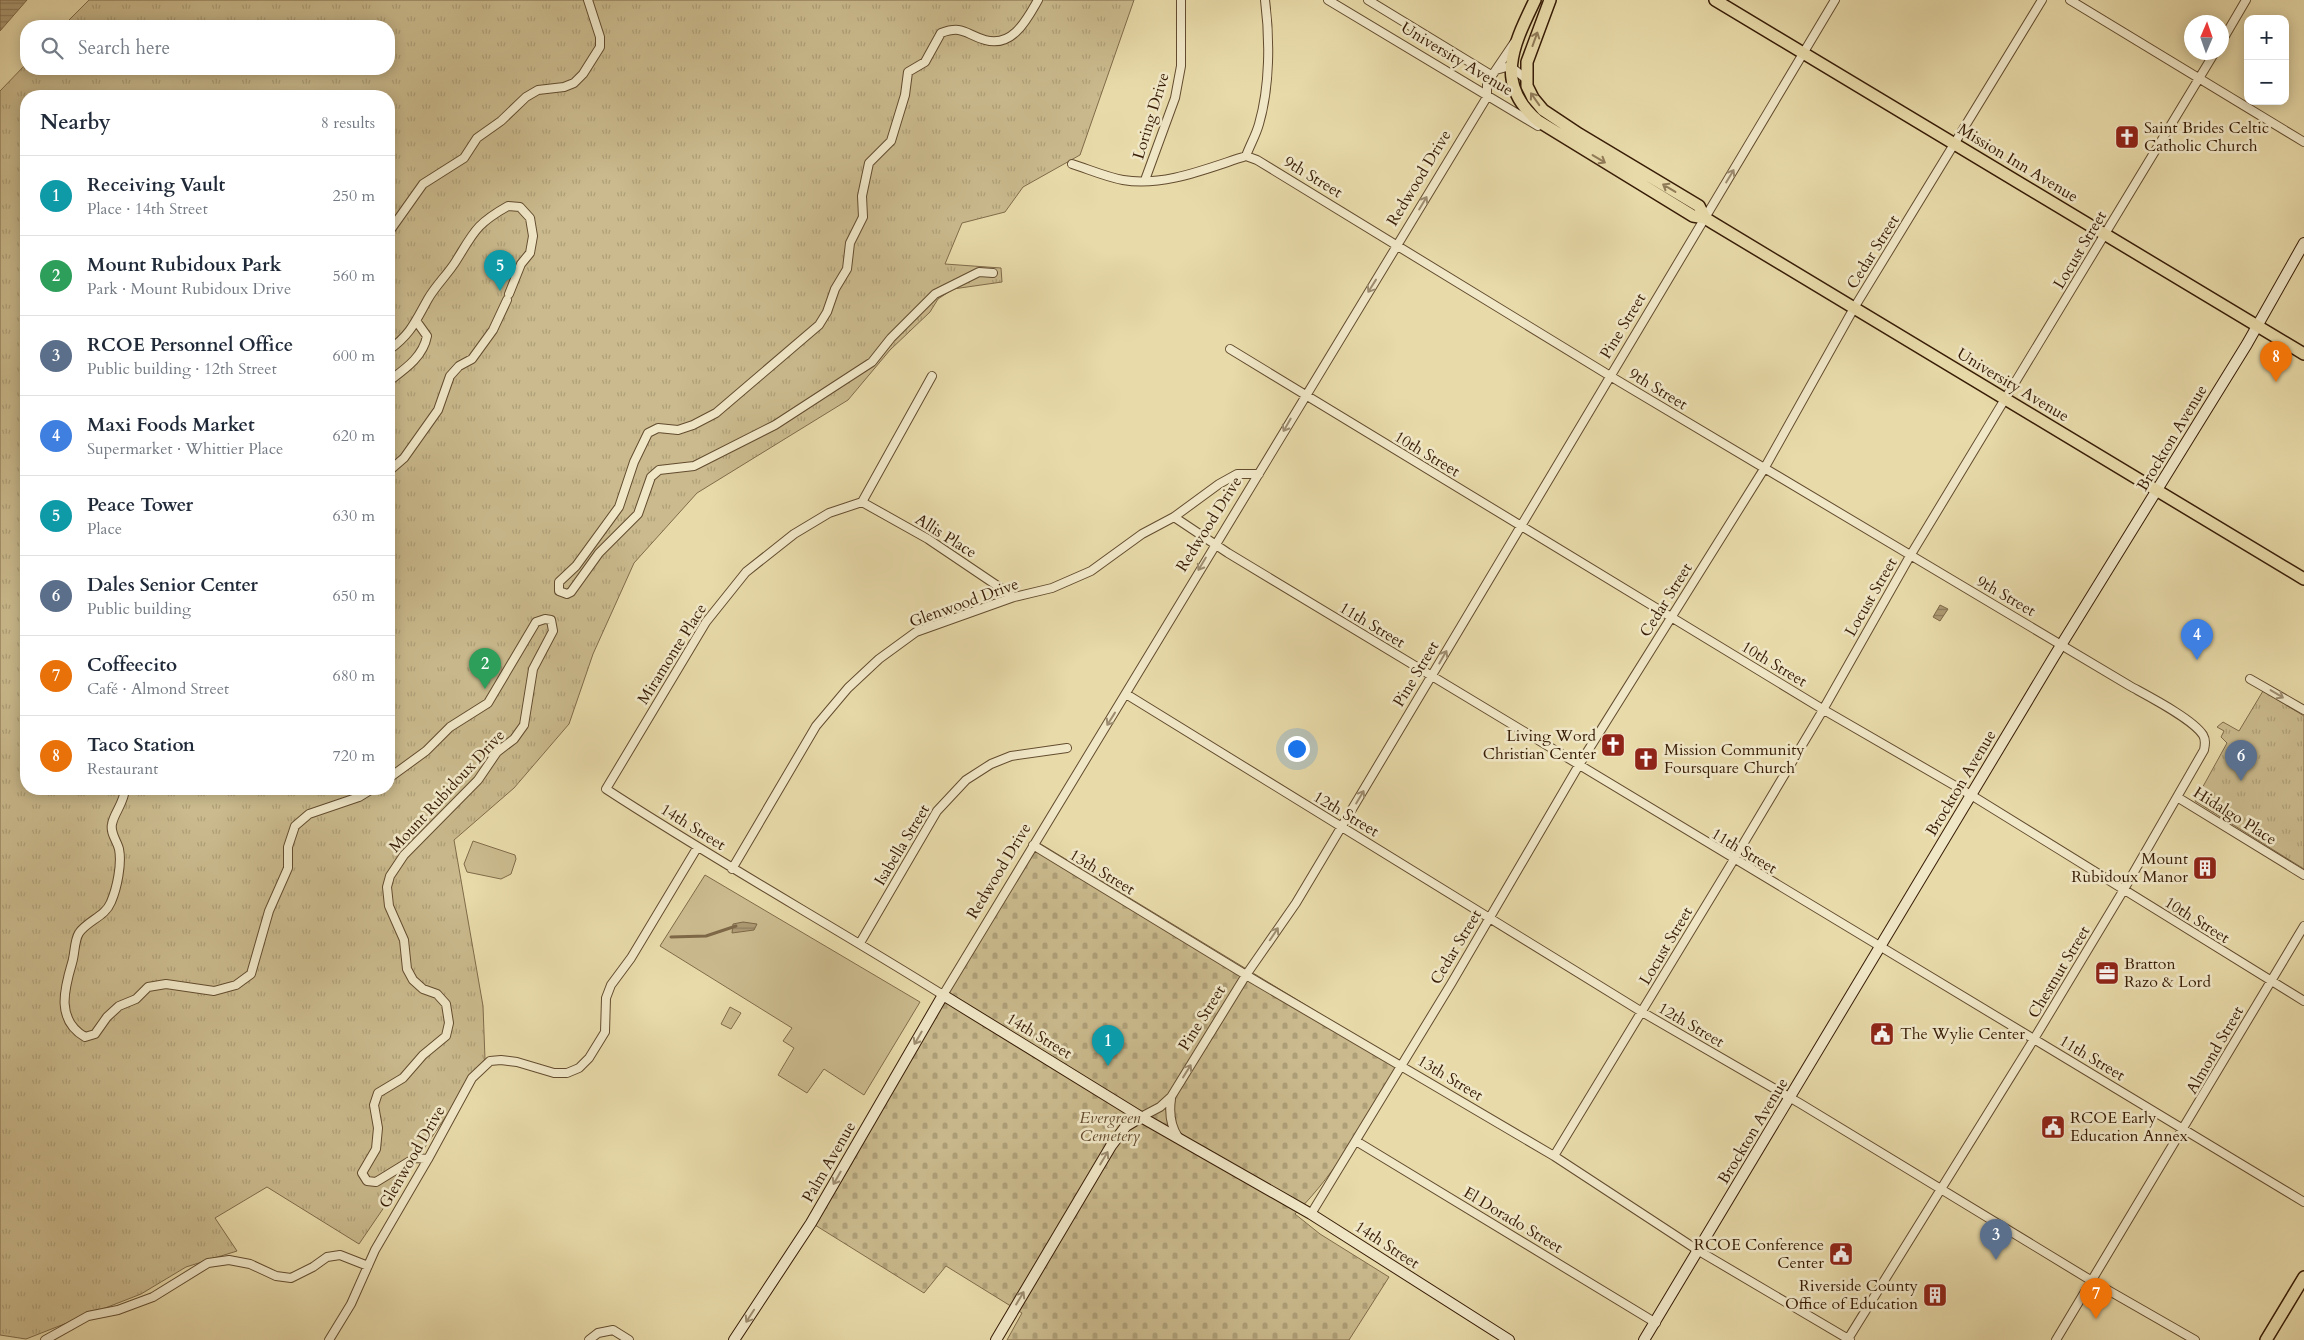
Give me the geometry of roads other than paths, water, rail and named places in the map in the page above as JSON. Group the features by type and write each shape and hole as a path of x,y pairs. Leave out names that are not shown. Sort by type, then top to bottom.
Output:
{"main road":[{"name":"Redwood Drive","path":"1510,66 1514,45 1535,0"},
{"path":"1526,79 1527,62 1550,0"},
{"name":"Mission Inn Avenue","path":"1715,0 2304,354"},
{"name":"University Avenue","path":"1510,66 1517,94 1526,111 1572,142 1690,214 1705,218 2304,579"},
{"name":"University Avenue","path":"1526,79 1533,98 1543,110 1699,206 1705,218"},
{"path":"2266,1340 2304,1277"}],"street":[{"path":"395,224 423,184 464,158 477,138 501,121 526,97 538,90 564,87 574,83 583,74 600,47 600,37 588,0"},
{"path":"993,274 978,272 935,294 891,338 872,362 775,424 694,466 658,470 652,477 641,507 633,520 599,553 571,592 566,594 560,591 559,582 576,566 620,507 634,462 648,433 658,428 678,430 693,425 716,413 819,325 827,312 835,289 847,269 850,243 862,217 862,196 869,163 891,141 906,96 908,72 925,62 940,33 961,29 986,40 1007,38 1018,32 1038,0"},
{"name":"Loring Drive","path":"1145,180 1174,98 1181,66 1181,0"},
{"path":"1072,164 1123,180 1145,180 1168,178 1246,156 1259,123 1265,92 1267,52 1265,0"},
{"name":"University Avenue","path":"1328,0 1487,97 1561,139 1572,142"},
{"name":"University Avenue","path":"1368,0 1494,72"},
{"name":"Pine Street","path":"996,1340 1111,1146 1126,1126 1160,1107 1171,1097 1246,975 1296,903 1835,0"},
{"name":"Cedar Street","path":"1311,1214 1402,1065 1579,765 1764,469 1854,308 2042,0"},
{"path":"2070,0 2304,142"},
{"path":"2229,29 2246,0"},
{"name":"Redwood Drive","path":"943,995 1126,694 1214,544 1259,474 1304,396 1487,97 1487,83 1519,34"},
{"name":"Locust Street","path":"1554,1156 1824,710 1910,556 2210,60"},
{"path":"1494,72 1510,66 1526,79"},
{"name":"9th Street","path":"1246,156 1257,160 1610,377 1910,556 2062,644 2188,721 2203,735 2205,743"},
{"path":"395,345 408,335 417,322 428,298 456,261 470,235 479,224 508,206 520,207 530,218 532,236 530,253 522,264 493,330 472,359 459,366 450,376 438,410 404,458 395,466"},
{"name":"Brockton Avenue","path":"1644,1340 1700,1251 1789,1098 2062,644 2158,492 2258,326 2304,243"},
{"path":"395,377 415,360 425,346 427,336 417,322"},
{"name":"10th Street","path":"1230,348 1304,396 1824,710 1971,795 2123,891 2304,1001"},
{"path":"862,502 932,376"},
{"name":"Glenwood Drive","path":"732,869 816,726 848,688 879,658 916,632 1014,597 1052,588 1091,572 1142,534 1174,517 1219,484 1237,474 1259,474"},
{"name":"Allis Place","path":"862,502 928,539 1014,597"},
{"name":"Miramonte Place","path":"606,789 706,622 746,572 794,534 829,513 862,502"},
{"name":"11th Street","path":"1174,517 1214,544 1579,765 1733,861 2034,1039 2304,1202"},
{"name":"Mount Rubidoux Drive","path":"395,774 426,751 450,727 488,703 536,622 545,619 552,620 553,631 533,668 524,725 514,739 497,752 478,780 404,855 390,876 387,887 389,906 404,940 407,968 412,980 423,989 437,994 446,1004 449,1023 446,1036 423,1055 403,1078 378,1093 374,1105 378,1128 376,1149 362,1173 367,1181 376,1182 416,1158 428,1159"},
{"path":"2250,679 2304,710"},
{"name":"12th Street","path":"1126,694 1642,1012 1789,1098 2092,1282 2195,1340"},
{"name":"Chestnut Street","path":"1849,1339 2123,891 2204,750 2205,743"},
{"name":"Isabella Street","path":"860,943 937,811 966,780 991,764 1010,756 1066,748"},
{"name":"14th Street","path":"606,789 696,848 860,943 1141,1117 1311,1214 1509,1340"},
{"path":"124,795 120,810 112,824 113,836 119,850 119,868 112,902 104,913 79,933 66,981 64,1003 68,1018 74,1031 85,1037 95,1034 107,1017 119,1006 136,999 148,987 166,984 214,990 236,986 251,974 268,911 288,868 288,847 295,826 309,814 362,795"},
{"name":"Hidalgo Place","path":"2177,797 2304,875"},
{"name":"13th Street","path":"1033,846 1246,975 1554,1156 1700,1251 1849,1339"},
{"name":"Glenwood Drive","path":"329,1340 351,1304 374,1250 428,1159 472,1078 490,1061 517,1062 554,1073 566,1074 579,1068 589,1058 605,1032 606,998 611,984 631,958 696,848"},
{"name":"Almond Street","path":"2056,1340 2184,1130 2304,926"},
{"name":"Palm Avenue","path":"734,1340 811,1223 943,995"},
{"path":"1171,1097 1170,1118 1178,1137"},
{"name":"El Dorado Street","path":"1356,1141 1656,1322"},
{"path":"45,1340 88,1316 118,1310 153,1297 208,1263 229,1260 250,1264 276,1276 291,1278 327,1257 340,1255 368,1266"},
{"path":"588,1340 598,1334 613,1330 629,1340"}],"waterway":[{"path":"671,937 706,936 736,926"}],"place":[{"name":"Saint Brides Celtic Catholic Church","path":"2127,137"},
{"name":"Peace Tower","path":"500,291"},
{"name":"Taco Station","path":"2276,382"},
{"name":"Maxi Foods Market","path":"2197,660"},
{"name":"Mount Rubidoux Park","path":"485,689"},
{"name":"Living Word Christian Center","path":"1613,745"},
{"name":"Mission Community Foursquare Church","path":"1646,759"},
{"name":"Dales Senior Center","path":"2241,781"},
{"name":"Mount Rubidoux Manor","path":"2205,868"},
{"name":"Bratton Razo & Lord","path":"2107,973"},
{"name":"The Wylie Center","path":"1882,1034"},
{"name":"Receiving Vault","path":"1108,1066"},
{"name":"RCOE Early Education Annex","path":"2053,1127"},
{"name":"RCOE Conference Center","path":"1841,1254"},
{"name":"RCOE Personnel Office","path":"1996,1260"},
{"name":"Riverside County Office of Education","path":"1935,1295"},
{"name":"Coffeecito","path":"2096,1319"}],"park label":[{"name":"Evergreen Cemetery","path":"1110,1127"}]}
